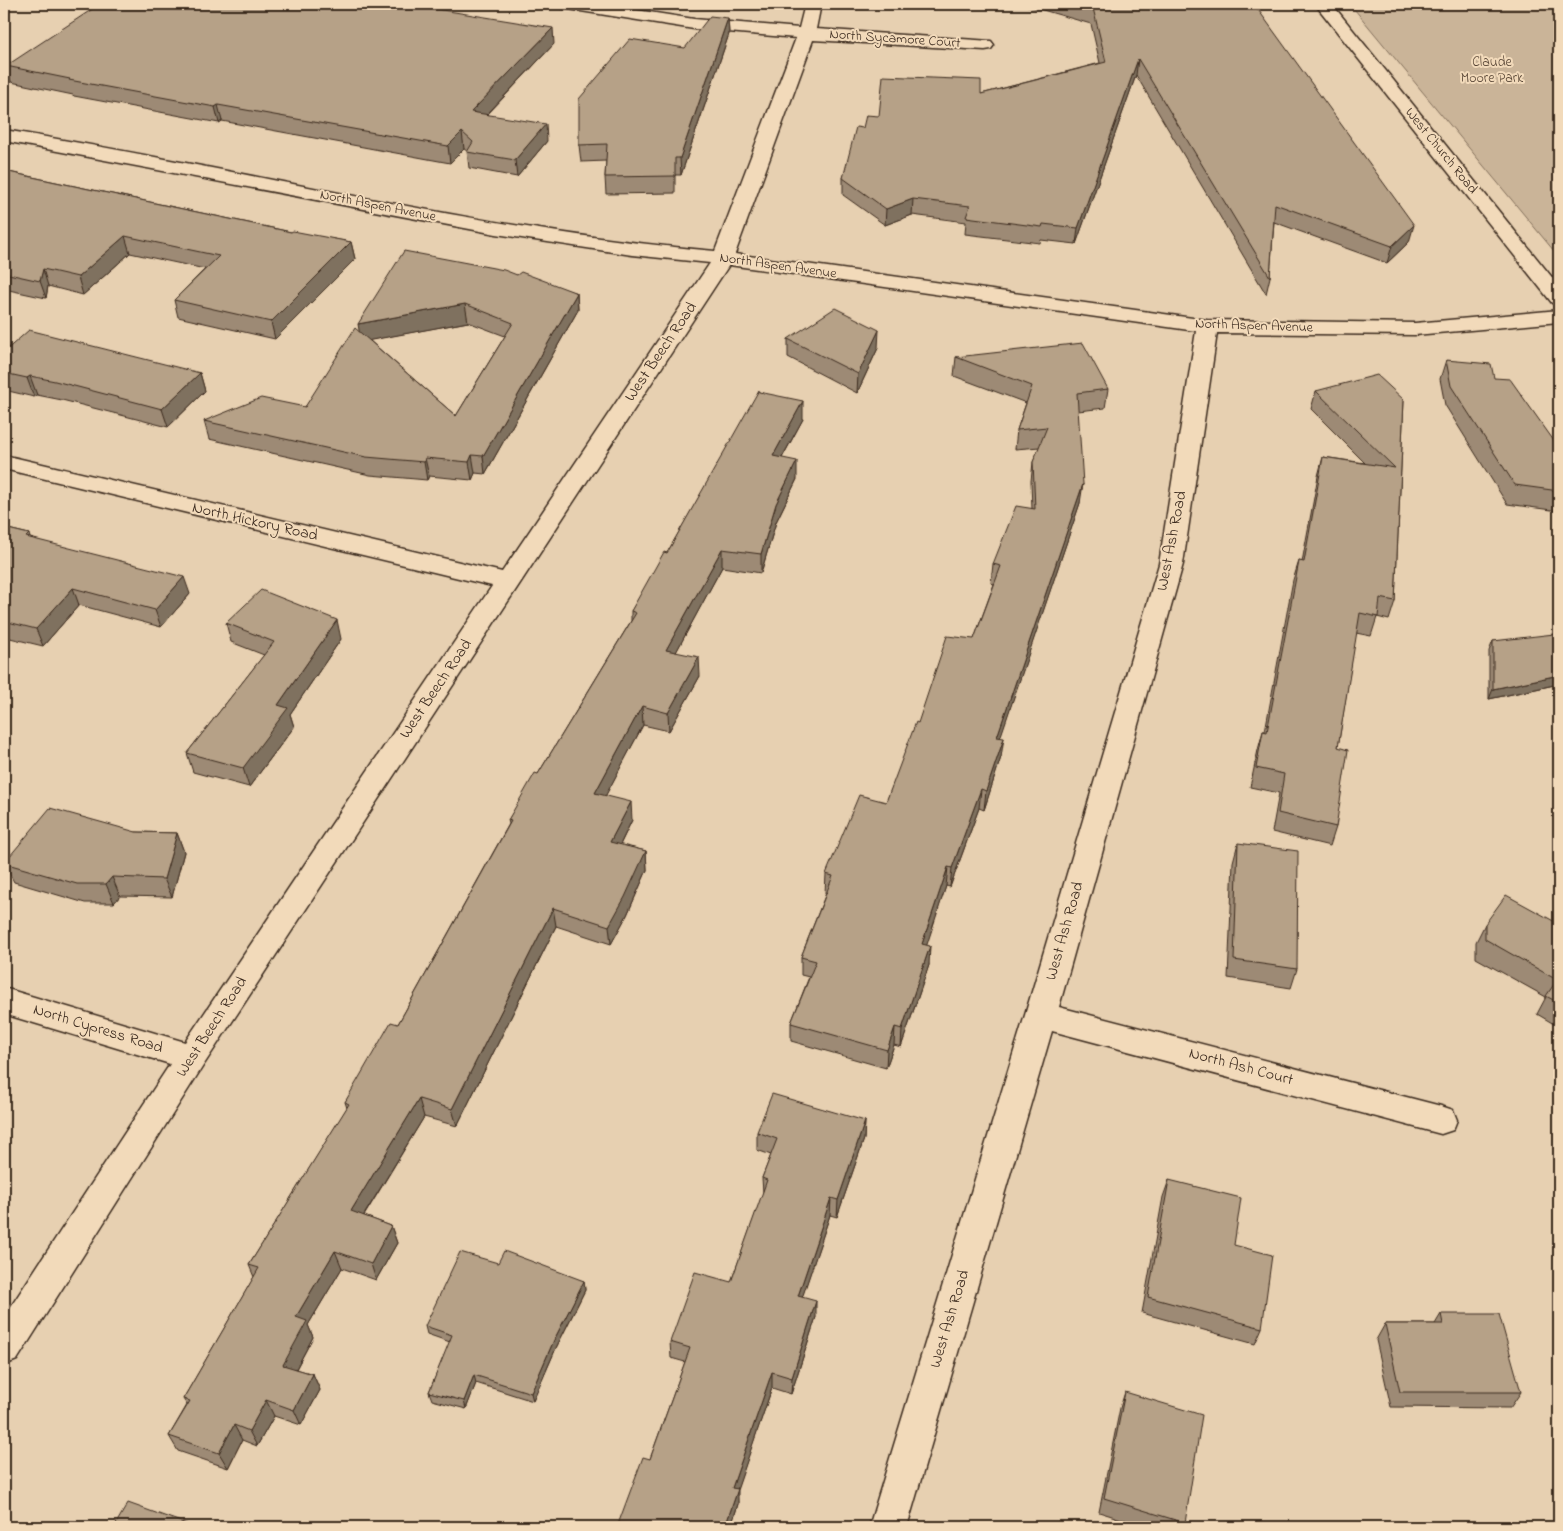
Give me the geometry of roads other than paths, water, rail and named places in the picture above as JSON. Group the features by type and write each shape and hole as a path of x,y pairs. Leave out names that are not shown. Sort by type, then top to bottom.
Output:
{"street":[{"name":"North Sycamore Court","path":"568,4 694,24 806,34 985,45"},
{"name":"West Beech Road","path":"4,1348 192,1057 723,258 806,34 813,4"},
{"name":"West Church Road","path":"1323,4 1559,299"},
{"name":"North Aspen Avenue","path":"4,135 496,229 598,246 723,258 1207,326 1415,329 1559,316"},
{"name":"West Ash Road","path":"888,1527 1041,1015 1171,564 1207,326"},
{"name":"North Hickory Road","path":"4,462 507,581"},
{"name":"North Cypress Road","path":"4,1001 192,1057"},
{"name":"North Ash Court","path":"1041,1015 1441,1120"}],"park label":[{"name":"Claude Moore Park","path":"1492,70"}]}
